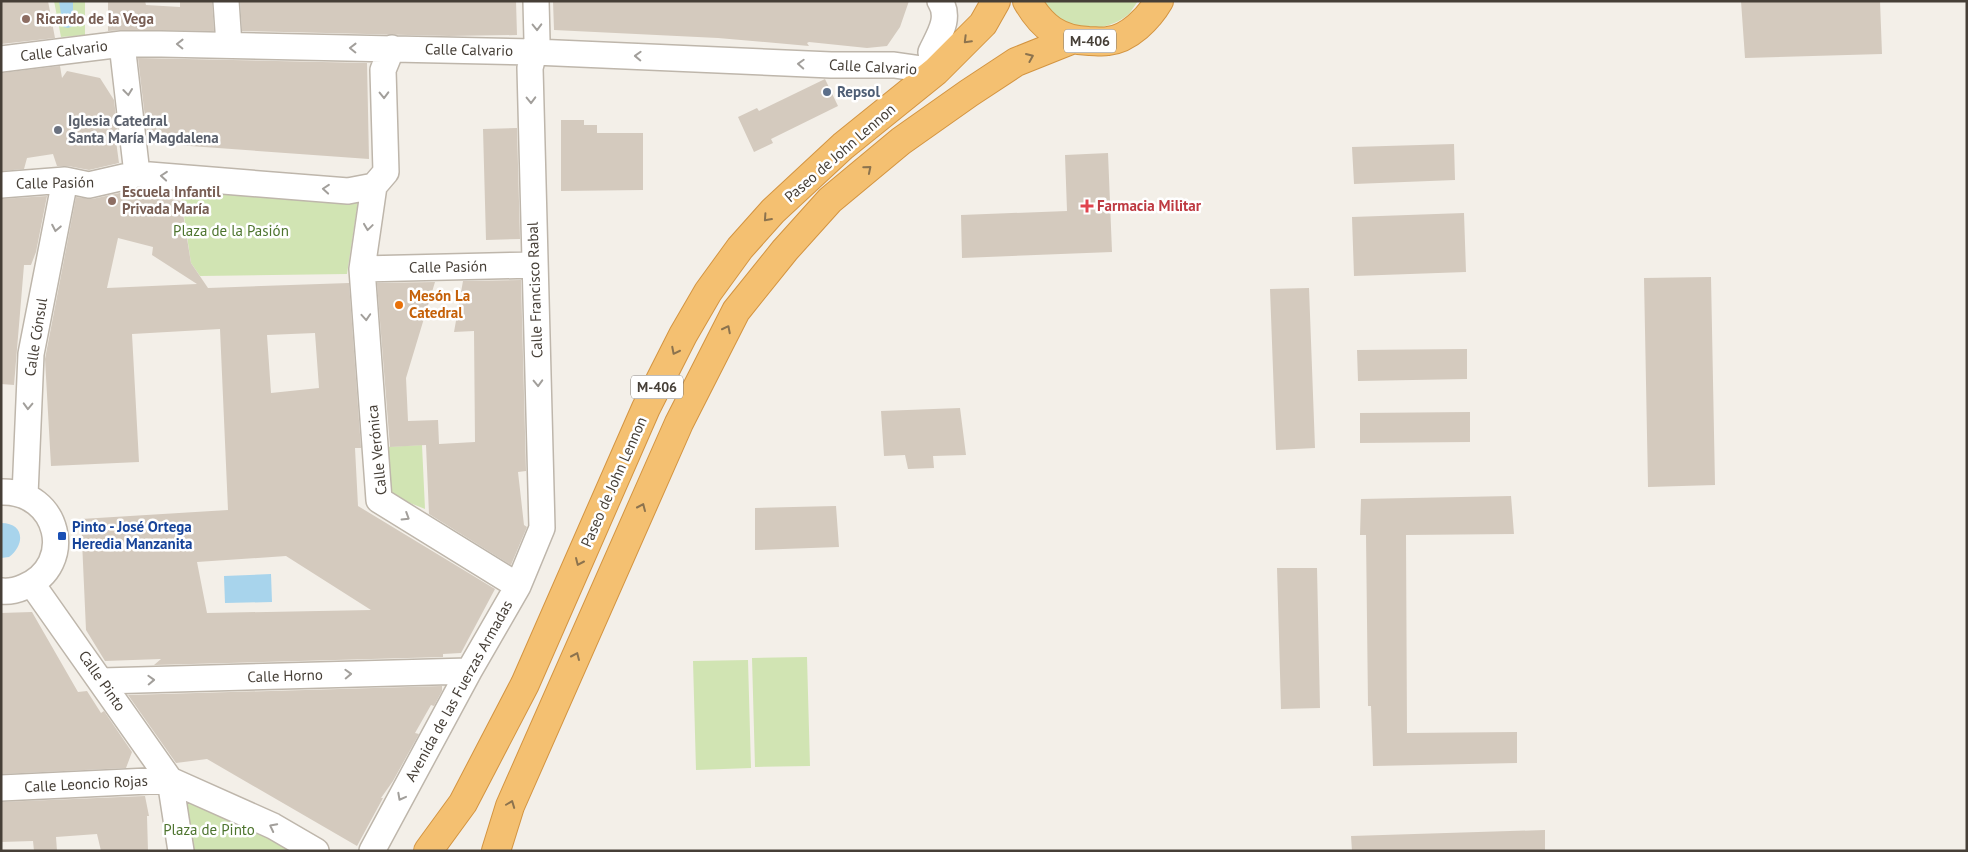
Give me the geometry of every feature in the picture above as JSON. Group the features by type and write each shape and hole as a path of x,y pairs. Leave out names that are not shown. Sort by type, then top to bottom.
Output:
{"highway":[{"name":"Paseo de John Lennon","path":"428,851 463,803 525,684 646,408 683,334 708,292 740,248 773,211 843,146 936,71 983,24 996,1"},
{"name":"M-406","path":"1027,1 1034,14 1050,30 1071,40 1114,40 1132,32 1152,13 1158,1"},
{"name":"Paseo de John Lennon","path":"496,851 510,806 679,423 736,311 784,250 830,200 901,142 1016,62 1071,40"}],"street":[{"path":"226,1 229,45"},
{"name":"Calle Francisco Rabal","path":"536,1 537,41 530,68 542,528"},
{"path":"936,71 931,52 938,39 945,17 944,8 940,1"},
{"path":"122,44 137,174 348,191 374,186"},
{"name":"Calle Calvario","path":"1,59 122,44 229,45 534,52 831,65 894,65 936,71"},
{"path":"362,268 374,186 386,172 383,70 392,48"},
{"name":"Calle Pasión","path":"1,185 65,180 89,185 137,174"},
{"name":"Calle Cónsul","path":"13,493 31,354 65,180"},
{"name":"Calle Pasión","path":"362,268 534,265"},
{"name":"Calle Verónica","path":"362,268 379,500 518,586"},
{"path":"1,590 19,589 32,584 43,574 51,562 56,547 55,532 50,518 42,506 13,493"},
{"name":"Avenida de las Fuerzas Armadas","path":"372,851 469,670 518,586 542,528"},
{"name":"Calle Pinto","path":"32,584 170,780"},
{"name":"Calle Horno","path":"102,681 469,670"},
{"path":"170,780 181,851"},
{"path":"170,780 273,826 316,851"},
{"name":"Calle Leoncio Rojas","path":"1,788 170,780"}],"green space":[{"path":"54,1 85,1 85,35 61,37"},
{"path":"1041,1 1138,1 1129,14 1122,19 1105,26 1086,29 1077,28 1060,21"},
{"name":"Plaza de la Pasión","path":"179,183 359,195 347,274 200,276 191,263"},
{"path":"422,445 425,509 390,495 386,447"},
{"path":"807,657 810,766 755,767 752,658"},
{"path":"748,660 751,768 696,770 693,661"},
{"name":"Plaza de Pinto","path":"186,799 299,851 191,851"}],"water":[{"path":"59,1 73,1 73,26 63,27"},
{"path":"1,523 15,527 20,536 20,541 18,547 9,557 1,558"},
{"path":"271,574 272,602 225,603 224,576"}],"building":[{"name":"Ricardo de la Vega","path":"1,1 48,1 55,38 1,44"},
{"path":"108,1 145,1 146,5 180,7 180,1 212,1 214,31 108,31"},
{"path":"240,1 516,1 517,35 449,36 242,31"},
{"path":"553,1 909,1 900,27 887,46 867,48 809,42 807,43 809,46 718,38 554,30"},
{"path":"1741,1 1880,1 1882,54 1745,58"},
{"path":"138,58 367,63 369,159 148,143"},
{"name":"Iglesia Catedral Santa María Magdalena","path":"60,66 62,78 67,71 100,78 114,100 119,141 116,141 119,163 89,170 57,166 53,154 27,158 24,169 1,171 1,73"},
{"path":"825,79 838,106 771,139 773,143 754,152 738,117 757,108 759,111"},
{"path":"561,120 584,120 584,125 597,125 597,133 643,133 643,190 561,191"},
{"path":"517,128 520,239 486,240 483,129"},
{"path":"1454,144 1455,180 1354,184 1352,147"},
{"path":"1108,153 1112,252 962,258 961,215 1067,211 1065,155"},
{"path":"129,191 181,201 191,263 208,288 349,283 361,448 355,448 358,506 495,589 461,653 443,654 443,657 154,665 161,659 105,661 86,630 81,519 228,510 220,329 132,334 139,462 51,466 45,359 76,197 92,199","holes":["118,238 153,247 152,255 197,284 107,288","315,333 319,388 271,393 267,335","286,556 371,610 207,613 197,562"]},
{"path":"47,196 36,252 31,265 24,265 14,385 1,384 1,199"},
{"path":"1464,213 1466,272 1354,276 1352,217"},
{"path":"1711,277 1715,485 1648,487 1644,278"},
{"path":"521,280 526,471 518,472 524,525 527,527 511,565 429,514 426,445 390,447 377,283 435,282 406,378 408,421 438,420 439,444 475,442 474,331 454,332 463,281"},
{"path":"1309,288 1315,448 1276,450 1270,289"},
{"path":"1467,349 1467,379 1358,381 1357,350"},
{"path":"960,408 966,455 933,456 934,468 908,469 905,455 884,456 881,411"},
{"path":"1470,412 1470,442 1360,443 1360,413"},
{"path":"1511,496 1514,534 1406,535 1407,733 1517,732 1517,763 1373,766 1371,706 1368,706 1366,535 1360,535 1361,499"},
{"path":"836,506 839,547 755,550 755,508"},
{"path":"1277,568 1317,568 1320,708 1281,709"},
{"path":"32,612 78,692 87,691 101,713 104,711 132,752 126,768 1,774 1,613"},
{"path":"442,686 442,691 434,706 431,705 415,733 419,734 393,781 381,798 383,798 357,846 207,759 176,763 128,695"},
{"path":"145,796 149,816 147,816 148,851 101,851 97,834 56,837 57,851 34,851 33,841 1,842 1,802"},
{"path":"1545,830 1545,851 1352,851 1351,836"}],"place":[{"name":"Ricardo de la Vega","path":"26,19"},
{"name":"Repsol","path":"827,92"},
{"name":"Iglesia Catedral Santa María Magdalena","path":"58,130"},
{"name":"Escuela Infantil Privada María","path":"112,201"},
{"name":"Farmacia Militar","path":"1087,206"},
{"name":"Mesón La Catedral","path":"399,305"},
{"name":"Pinto - José Ortega Heredia Manzanita","path":"62,536"}]}
